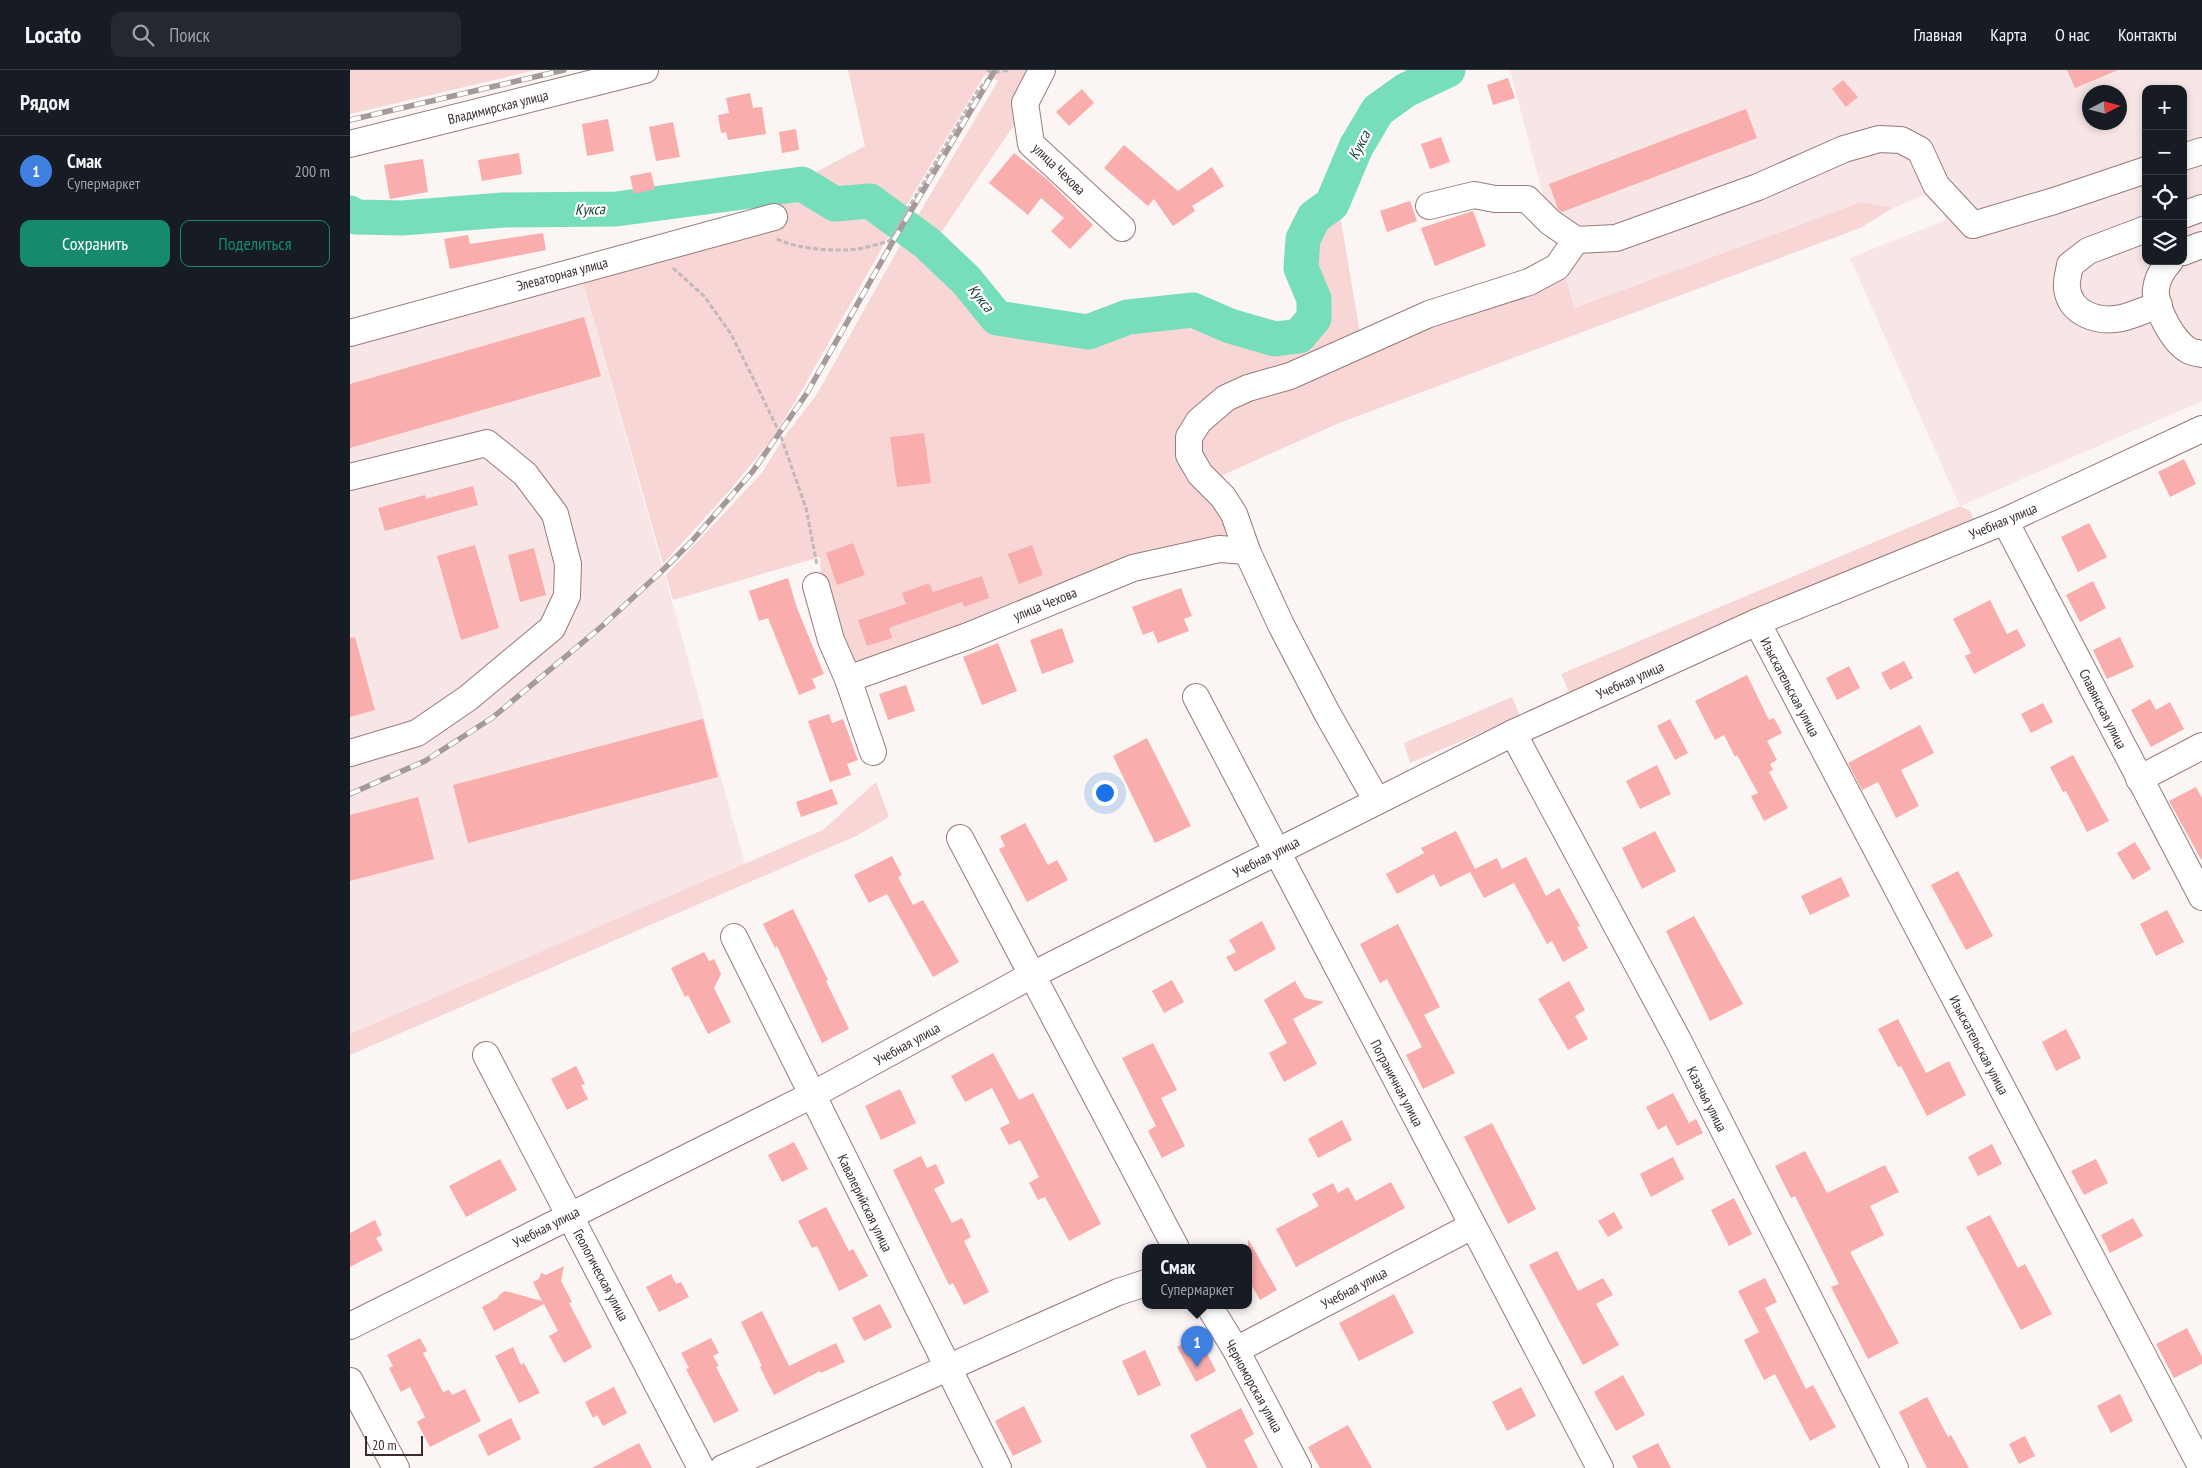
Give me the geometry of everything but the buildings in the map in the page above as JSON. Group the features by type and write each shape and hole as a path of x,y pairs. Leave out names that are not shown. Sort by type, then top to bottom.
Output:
{"street":[{"name":"Владимирская улица","path":"350,144 645,70"},
{"name":"улица Чехова","path":"1042,70 1025,103 1031,144 1122,228"},
{"path":"1430,206 1474,195 1495,199 1527,200 1550,222 1576,240 1616,238 1758,187 1844,149 1879,139 1901,140 1920,150 1936,186 1973,225 2054,201 2142,171"},
{"path":"2187,157 2202,151"},
{"path":"2187,214 2202,208"},
{"name":"Элеваторная улица","path":"350,333 774,217"},
{"path":"2142,231 2088,251 2070,265 2067,288 2072,305 2084,314 2102,319 2121,318 2159,305"},
{"path":"1377,801 1327,714 1281,625 1247,551 1234,514 1223,497 1200,474 1189,455 1188,437 1199,421 1226,398 1248,388 1290,376 1429,314 1530,282 1557,267 1576,240"},
{"path":"2187,251 2202,245"},
{"path":"2166,265 2162,270 2156,289 2159,305 2172,335 2190,351 2202,354"},
{"name":"Учебная улица","path":"350,1326 812,1095 1032,975 1513,733 1757,622 2005,521 2202,430"},
{"path":"350,477 487,443 525,474 555,514 568,564 567,596 552,628 468,698 417,733 350,753"},
{"name":"Славянская улица","path":"2005,521 2139,780 2202,897"},
{"name":"улица Чехова","path":"848,679 968,636 1133,568 1219,549 1247,551"},
{"path":"816,586 831,640 848,679 872,752"},
{"name":"Изыскательская улица","path":"1757,622 2202,1468"},
{"name":"Пограничная улица","path":"1196,697 1600,1468"},
{"name":"Казачья улица","path":"1513,733 1678,1040 1895,1468"},
{"path":"2139,780 2202,746"},
{"path":"960,838 1174,1244"},
{"name":"Кавалерийская улица","path":"734,937 947,1369 998,1468"},
{"name":"Геологическая улица","path":"486,1055 701,1468"},
{"name":"Учебная улица","path":"1236,1350 1472,1226"},
{"path":"723,1468 1118,1292 1142,1284"},
{"name":"Черноморская улица","path":"1211,1309 1236,1350 1298,1468"},
{"path":"350,1381 396,1468"}],"path":[{"path":"987,70 993,73 1009,70"},
{"path":"748,224 786,244 820,249 858,249 888,241 978,90 993,73"},
{"path":"641,253 677,269 704,296 731,334 780,434 806,508 818,570 816,586"}],"shaded area":[{"path":"350,70 536,70 350,114"},
{"path":"848,70 1033,70 1020,116 936,240 914,222 998,81 985,74 903,211 878,195 871,193 856,192 834,197 805,178 865,146"},
{"path":"1510,70 2202,70 2202,401 1960,506 1850,258 1946,220 1943,208 1929,193 1893,208 1861,202 1573,308"},
{"path":"806,197 827,210 867,209 893,228 802,390 772,439 729,491 663,564 581,275 777,223 776,200"},
{"path":"1861,202 1893,208 1860,228 1339,423 1223,475 1227,489 1196,450 1205,423 1230,403 1563,268 1574,308"},
{"path":"1339,209 1361,339 1181,436 1237,543 852,670 822,590 820,557 673,600 666,575 761,474 785,436 817,394 906,235 957,286 991,325 1088,339 1115,331 1131,322 1193,319 1232,334 1275,343 1301,342 1320,322 1320,295 1308,268 1309,238 1320,222"},
{"path":"581,275 745,864 350,1034 350,340"},
{"path":"1960,506 1970,511 1975,521 1570,694 1561,674"},
{"path":"1512,697 1520,716 1410,763 1404,743"},
{"path":"876,782 889,817 856,836 350,1055 350,1034 823,830"}],"waterway":[{"name":"Кукса","path":"350,213 356,217 402,218 503,210 616,209 802,184 835,204 870,201 927,243 966,280 997,318 1088,332 1128,317 1193,310 1230,326 1275,339 1299,336 1314,318 1314,299 1301,268 1303,239 1314,217 1332,204 1356,147 1378,110 1406,90 1448,70"}],"railway":[{"path":"350,120 564,70"},
{"path":"350,794 425,761 492,718 601,627 692,541 753,471 807,393 892,243 995,70"}],"place":[{"name":"Смак","path":"1197,1367"}]}
